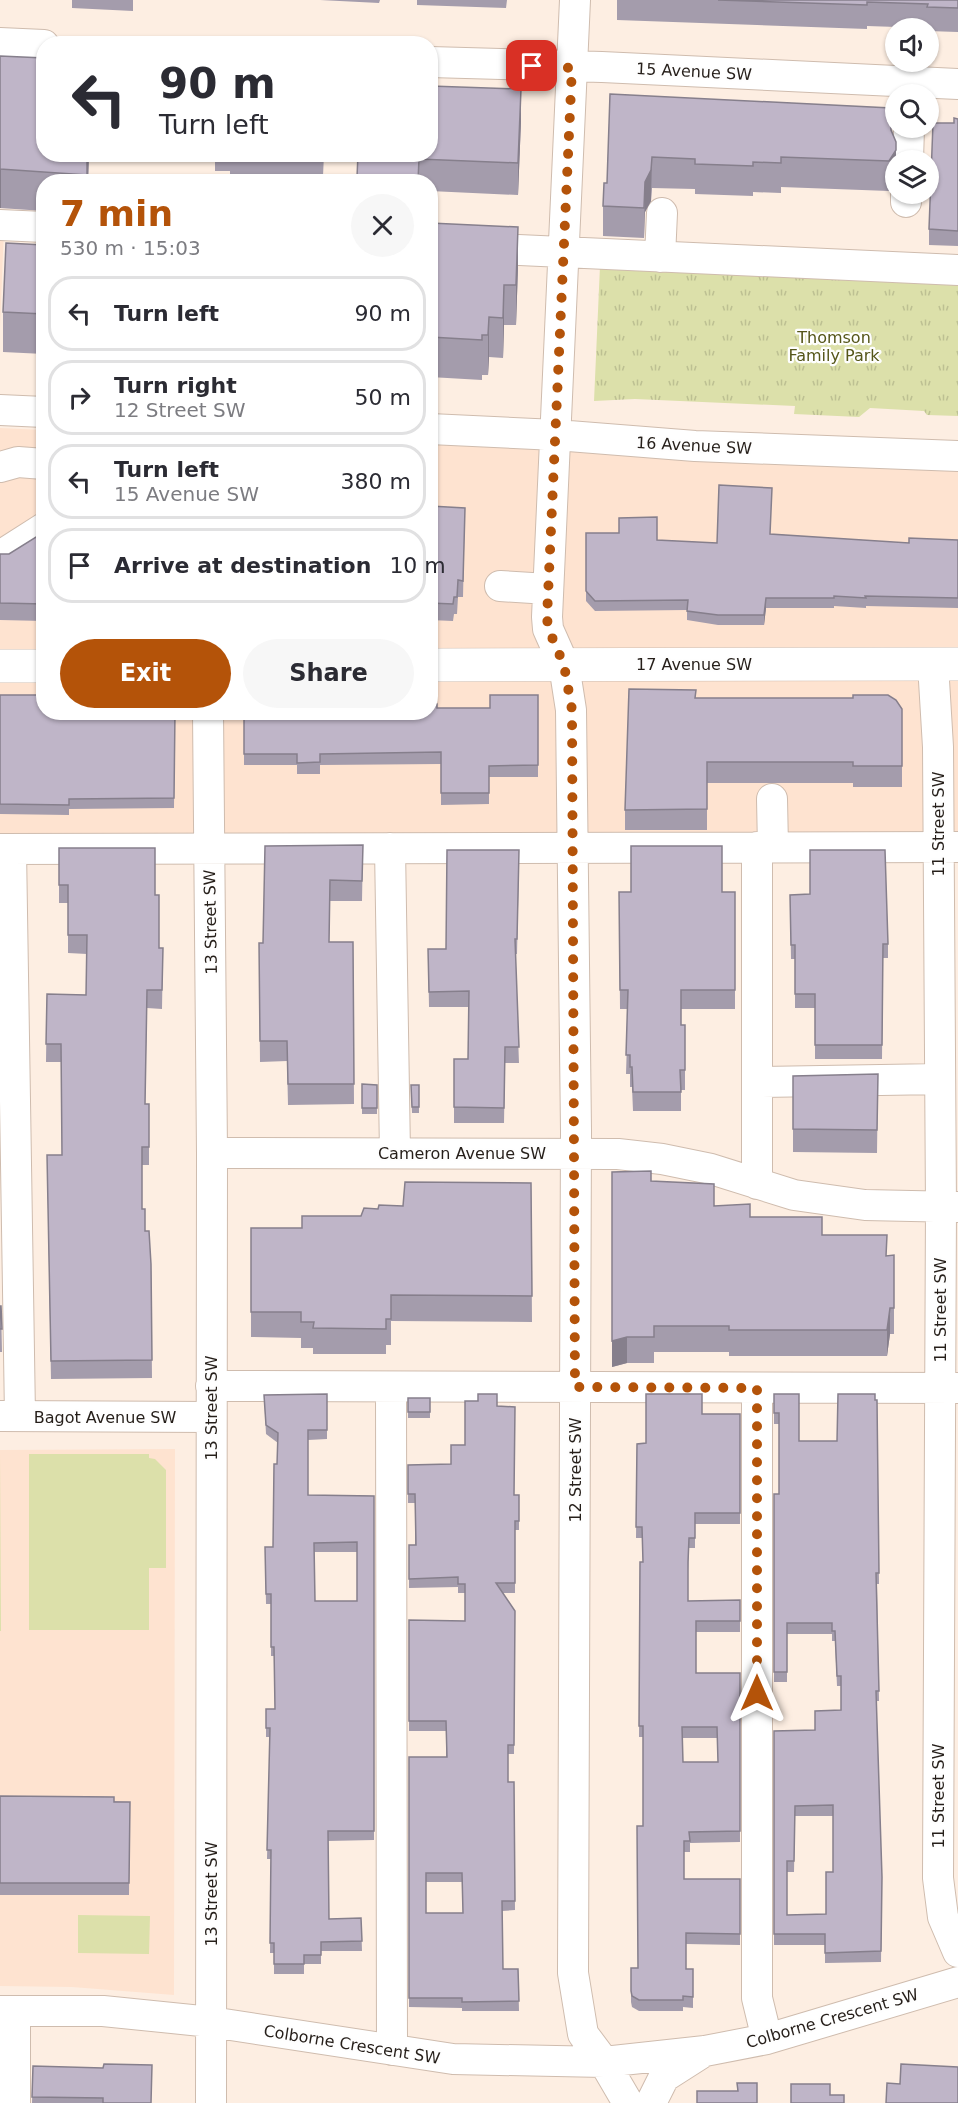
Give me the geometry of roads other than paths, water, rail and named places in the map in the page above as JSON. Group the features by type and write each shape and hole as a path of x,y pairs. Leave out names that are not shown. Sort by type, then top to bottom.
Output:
{"main road":[{"name":"17 Avenue SW","path":"438,665 946,664"},
{"path":"0,666 36,666"}],"street":[{"name":"12 Street SW","path":"574,0 548,589 548,628 564,665 572,710 576,1154 573,1973 583,2034 604,2062 628,2103"},
{"path":"0,43 36,45"},
{"name":"15 Avenue SW","path":"438,62 572,68 602,67 885,86"},
{"name":"15 Avenue SW","path":"939,86 958,84"},
{"path":"660,257 662,213"},
{"path":"0,225 36,227"},
{"path":"438,246 958,270"},
{"path":"0,410 36,412"},
{"name":"16 Avenue SW","path":"438,429 556,435 695,446 958,456"},
{"path":"0,467 18,462 36,463"},
{"path":"0,475 36,480"},
{"path":"0,556 36,533"},
{"path":"500,586 548,589"},
{"name":"11 Street SW","path":"946,664 938,747 948,847 940,1079 949,1207 949,1387 938,1878 943,1917 958,1952"},
{"name":"13 Street SW","path":"208,720 212,1152 211,2103"},
{"path":"757,1184 765,847 772,799"},
{"path":"10,1416 6,849 948,847"},
{"path":"390,848 395,1153"},
{"path":"759,1082 940,1079"},
{"name":"Cameron Avenue SW","path":"212,1152 576,1154 662,1159 794,1195 865,1205 949,1207"},
{"path":"211,1386 949,1387"},
{"path":"391,1387 392,2050"},
{"path":"757,1388 757,1998 767,2039"},
{"name":"Bagot Avenue SW","path":"10,1416 211,1417"},
{"name":"Colborne Crescent SW","path":"8,2011 103,2011 211,2022 453,2059 604,2062 705,2051 767,2039 958,1982"},
{"path":"8,2011 15,2103"},
{"name":"Colborne Crescent SW","path":"651,2103 664,2077 705,2051"}],"park label":[{"name":"Thomson Family Park","path":"834,346"}]}
